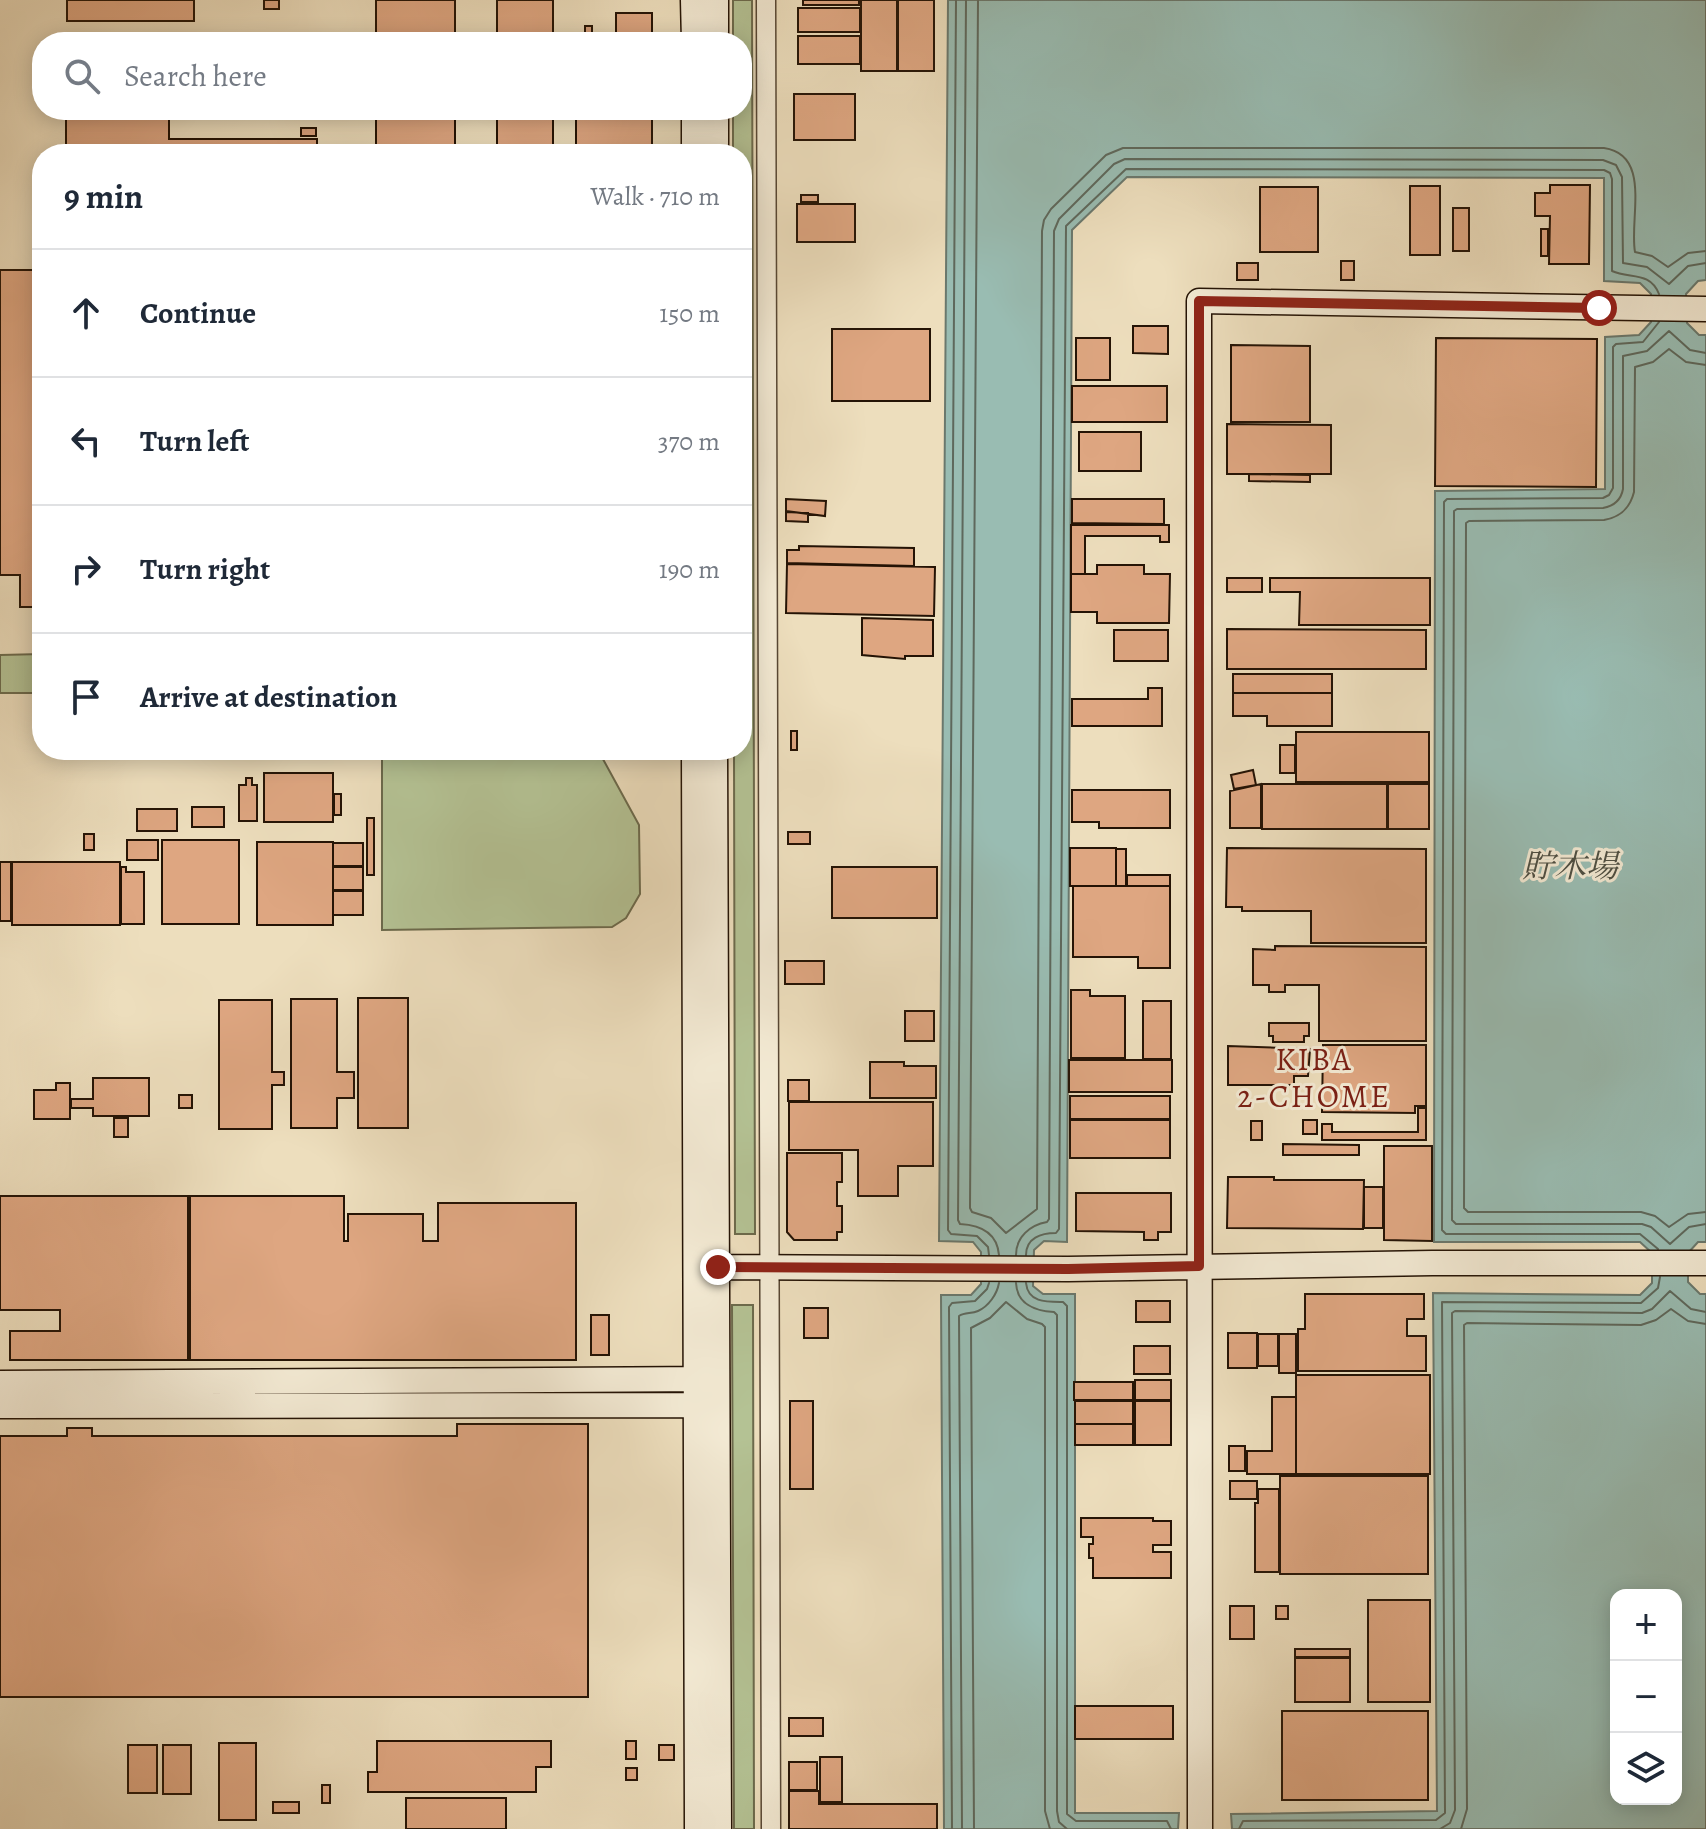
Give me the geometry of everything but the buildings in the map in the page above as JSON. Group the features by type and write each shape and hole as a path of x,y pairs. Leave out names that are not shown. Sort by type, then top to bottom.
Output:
{"street":[{"path":"693,0 694,32"},
{"path":"716,0 716,32"},
{"path":"766,0 771,1829"},
{"path":"694,120 694,144"},
{"path":"716,120 716,144"},
{"path":"1200,1829 1199,301 1706,309"},
{"path":"694,760 707,1379 697,1829"},
{"path":"707,1379 718,1267 715,760"},
{"path":"718,1267 1068,1269 1706,1263"},
{"path":"0,1383 707,1379"},
{"path":"0,1406 707,1405"},
{"path":"707,1405 719,1829"}],"green space":[{"path":"733,0 752,0 755,1234 735,1234 734,760 752,760 752,144 733,144 733,120 752,120 752,32 733,32"},
{"path":"32,654 32,693 0,693 0,655"},
{"path":"382,760 603,760 639,825 640,894 626,918 612,927 382,930"},
{"path":"732,1305 753,1305 754,1829 734,1829"}],"water":[{"name":"貯木場","path":"948,0 1706,0 1706,280 1698,281 1686,294 1687,323 1699,335 1706,335 1706,1242 1698,1242 1688,1253 1688,1282 1700,1294 1706,1294 1706,1829 1232,1829 1231,1814 1437,1811 1433,1293 1640,1295 1652,1283 1652,1253 1640,1242 1434,1242 1435,491 1605,489 1605,337 1639,335 1651,322 1651,294 1640,283 1604,281 1604,178 1127,177 1072,230 1067,1242 1044,1241 1034,1250 1033,1286 1043,1294 1075,1294 1075,1813 1179,1813 1178,1829 944,1829 941,1295 971,1295 981,1284 981,1252 973,1242 939,1241"}],"district":[{"name":"KIBA 2-CHOME","path":"1314,1078"}],"route":[{"path":"718,1267 1068,1269 1199,1266 1199,301 1599,308"}]}
